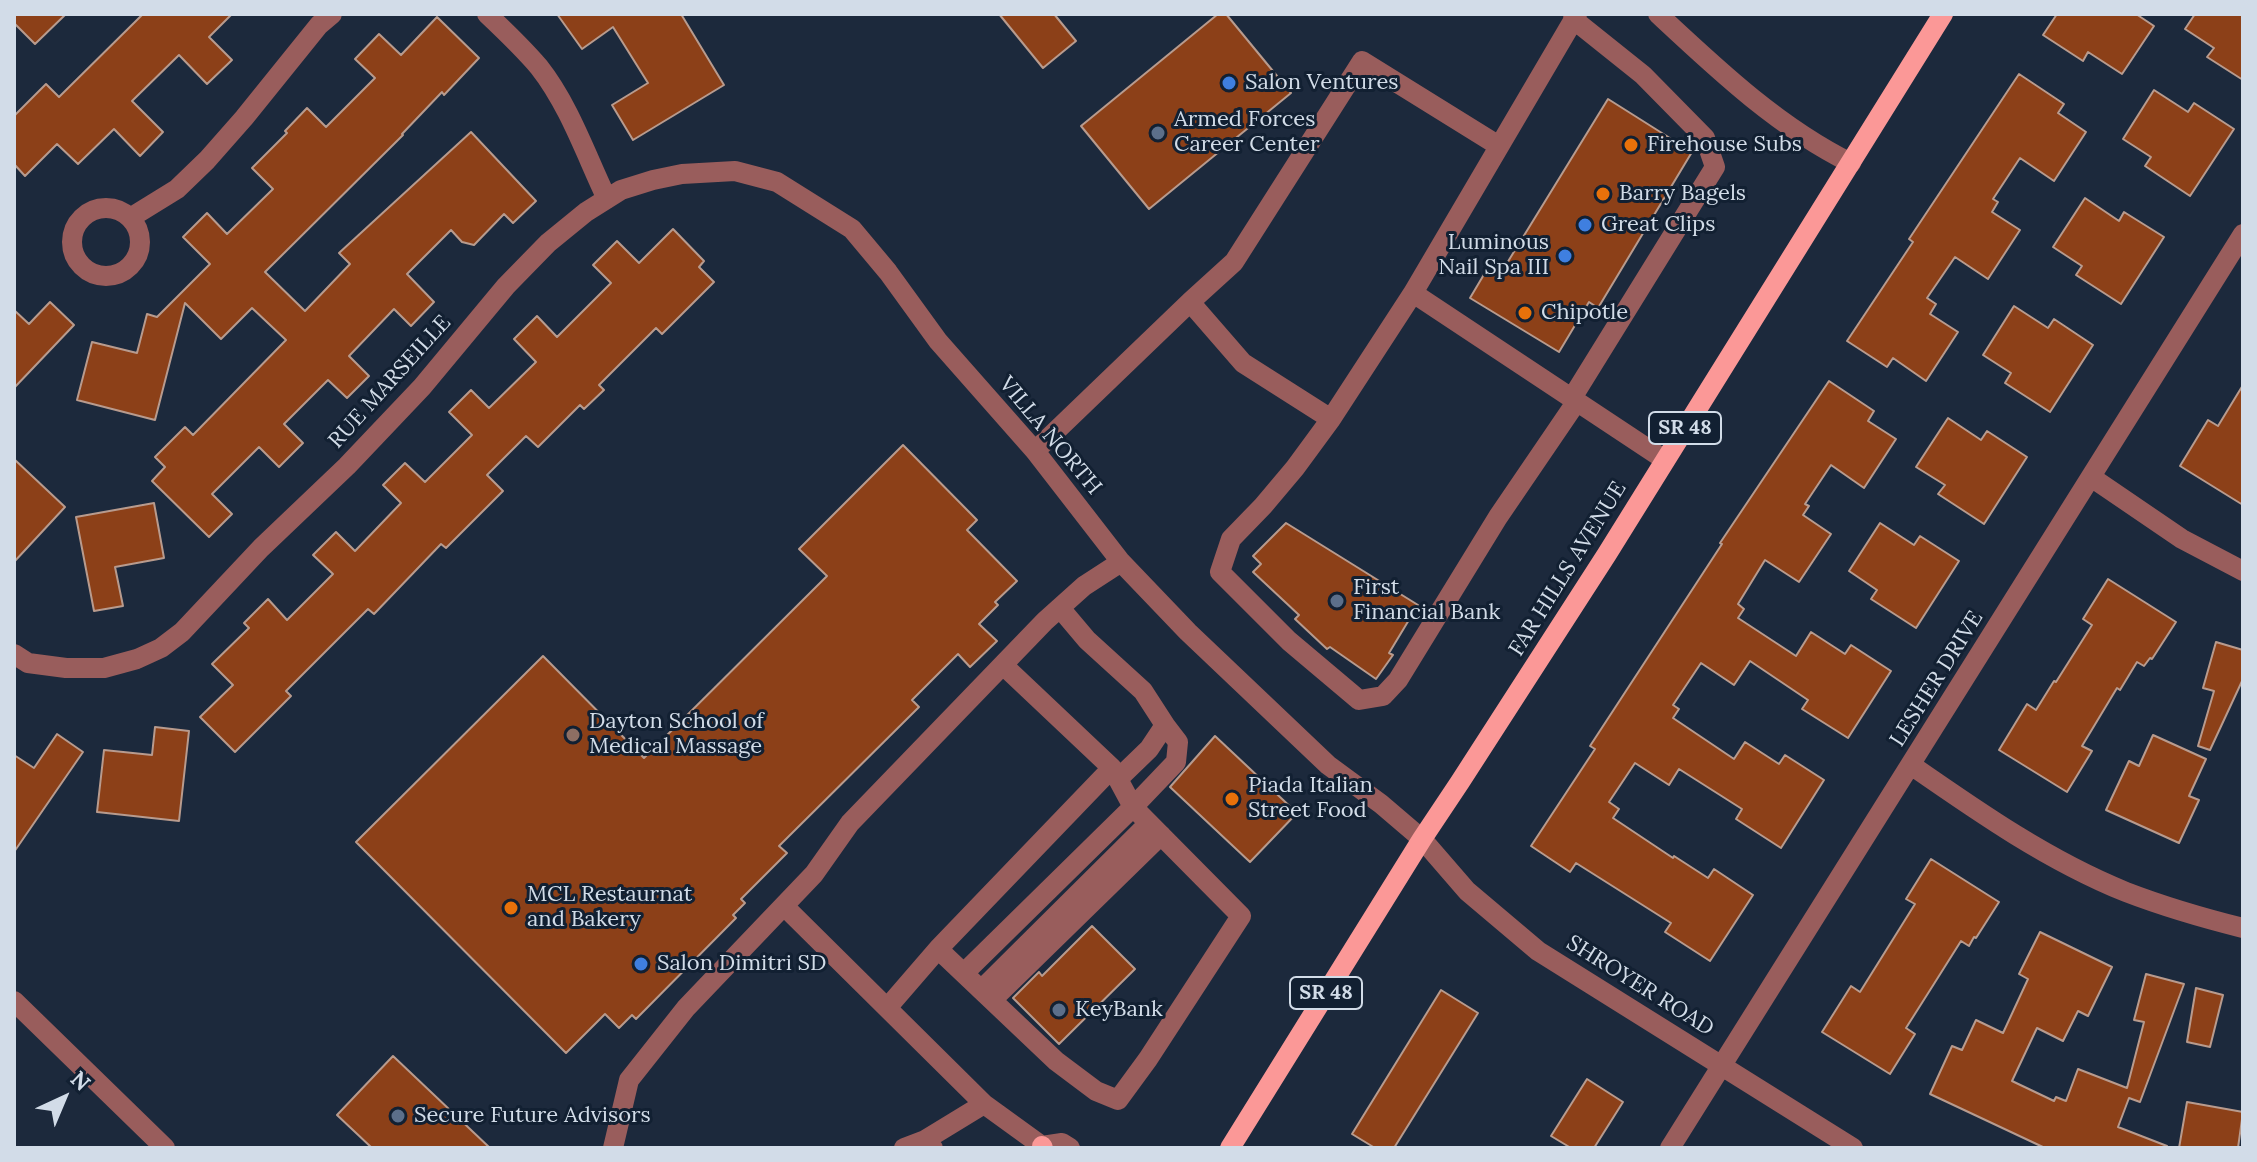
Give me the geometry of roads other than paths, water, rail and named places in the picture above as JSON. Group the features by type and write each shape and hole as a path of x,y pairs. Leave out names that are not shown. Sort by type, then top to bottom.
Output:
{"main road":[{"name":"FAR HILLS AVENUE","path":"1230,1148 1943,14"}],"street":[{"path":"130,218 177,189 207,160 319,25 332,14"},
{"path":"487,14 540,69 559,99 607,199"},
{"path":"1658,14 1777,118 1825,150 1851,163"},
{"path":"1575,16 1643,75 1705,138 1715,167 1574,400 1398,680 1383,696 1359,700 1289,641 1220,572 1231,539 1295,468 1331,419 1413,293 1499,146 1575,16"},
{"path":"1035,451 1234,262 1362,61 1499,146"},
{"name":"VILLA NORTH","path":"607,199 621,190 653,180 682,174 735,171 777,182 852,229 938,341 1035,451 1121,562 1188,632 1328,765 1422,839"},
{"name":"RUE MARSEILLE","path":"14,654 28,663 66,668 104,668 137,659 161,648 182,632 422,387 506,286 548,243 607,199"},
{"name":"LESHER DRIVE","path":"1670,1148 2243,234"},
{"path":"1413,293 1665,460"},
{"path":"1190,302 1243,363 1331,419"},
{"path":"2091,477 2182,539 2243,571"},
{"path":"613,1148 629,1080 686,1008 814,874 850,823 1003,665 1084,586 1121,562"},
{"path":"977,986 1146,820 1176,762 1178,742 1143,691 1087,640 1060,608"},
{"path":"938,949 1056,1061 1096,1091 1118,1100 1241,916 1146,820 1115,773 1003,665"},
{"path":"887,1008 938,949 1115,773 1149,749 1165,725"},
{"path":"1911,765 1985,817 2055,858 2124,891 2183,913 2243,928"},
{"path":"977,986 1146,820"},
{"name":"SHROYER ROAD","path":"1422,839 1467,891 1522,939 1853,1148"},
{"path":"784,906 984,1104 1042,1147 1062,1143 1070,1148"},
{"path":"14,1001 160,1146"},
{"path":"14,1023 62,1047"},
{"path":"904,1148 929,1144 984,1104"}],"place":[{"name":"Salon Ventures","path":"1229,83"},
{"name":"Armed Forces Career Center","path":"1158,133"},
{"name":"Firehouse Subs","path":"1631,145"},
{"name":"Barry Bagels","path":"1603,194"},
{"name":"Great Clips","path":"1585,225"},
{"name":"Luminous Nail Spa III","path":"1565,256"},
{"name":"Chipotle","path":"1525,313"},
{"name":"First Financial Bank","path":"1337,601"},
{"name":"Dayton School of Medical Massage","path":"573,735"},
{"name":"Piada Italian Street Food","path":"1232,799"},
{"name":"MCL Restaurnat and Bakery","path":"511,908"},
{"name":"Salon Dimitri SD","path":"641,964"},
{"name":"KeyBank","path":"1059,1010"},
{"name":"Secure Future Advisors","path":"398,1116"}]}
